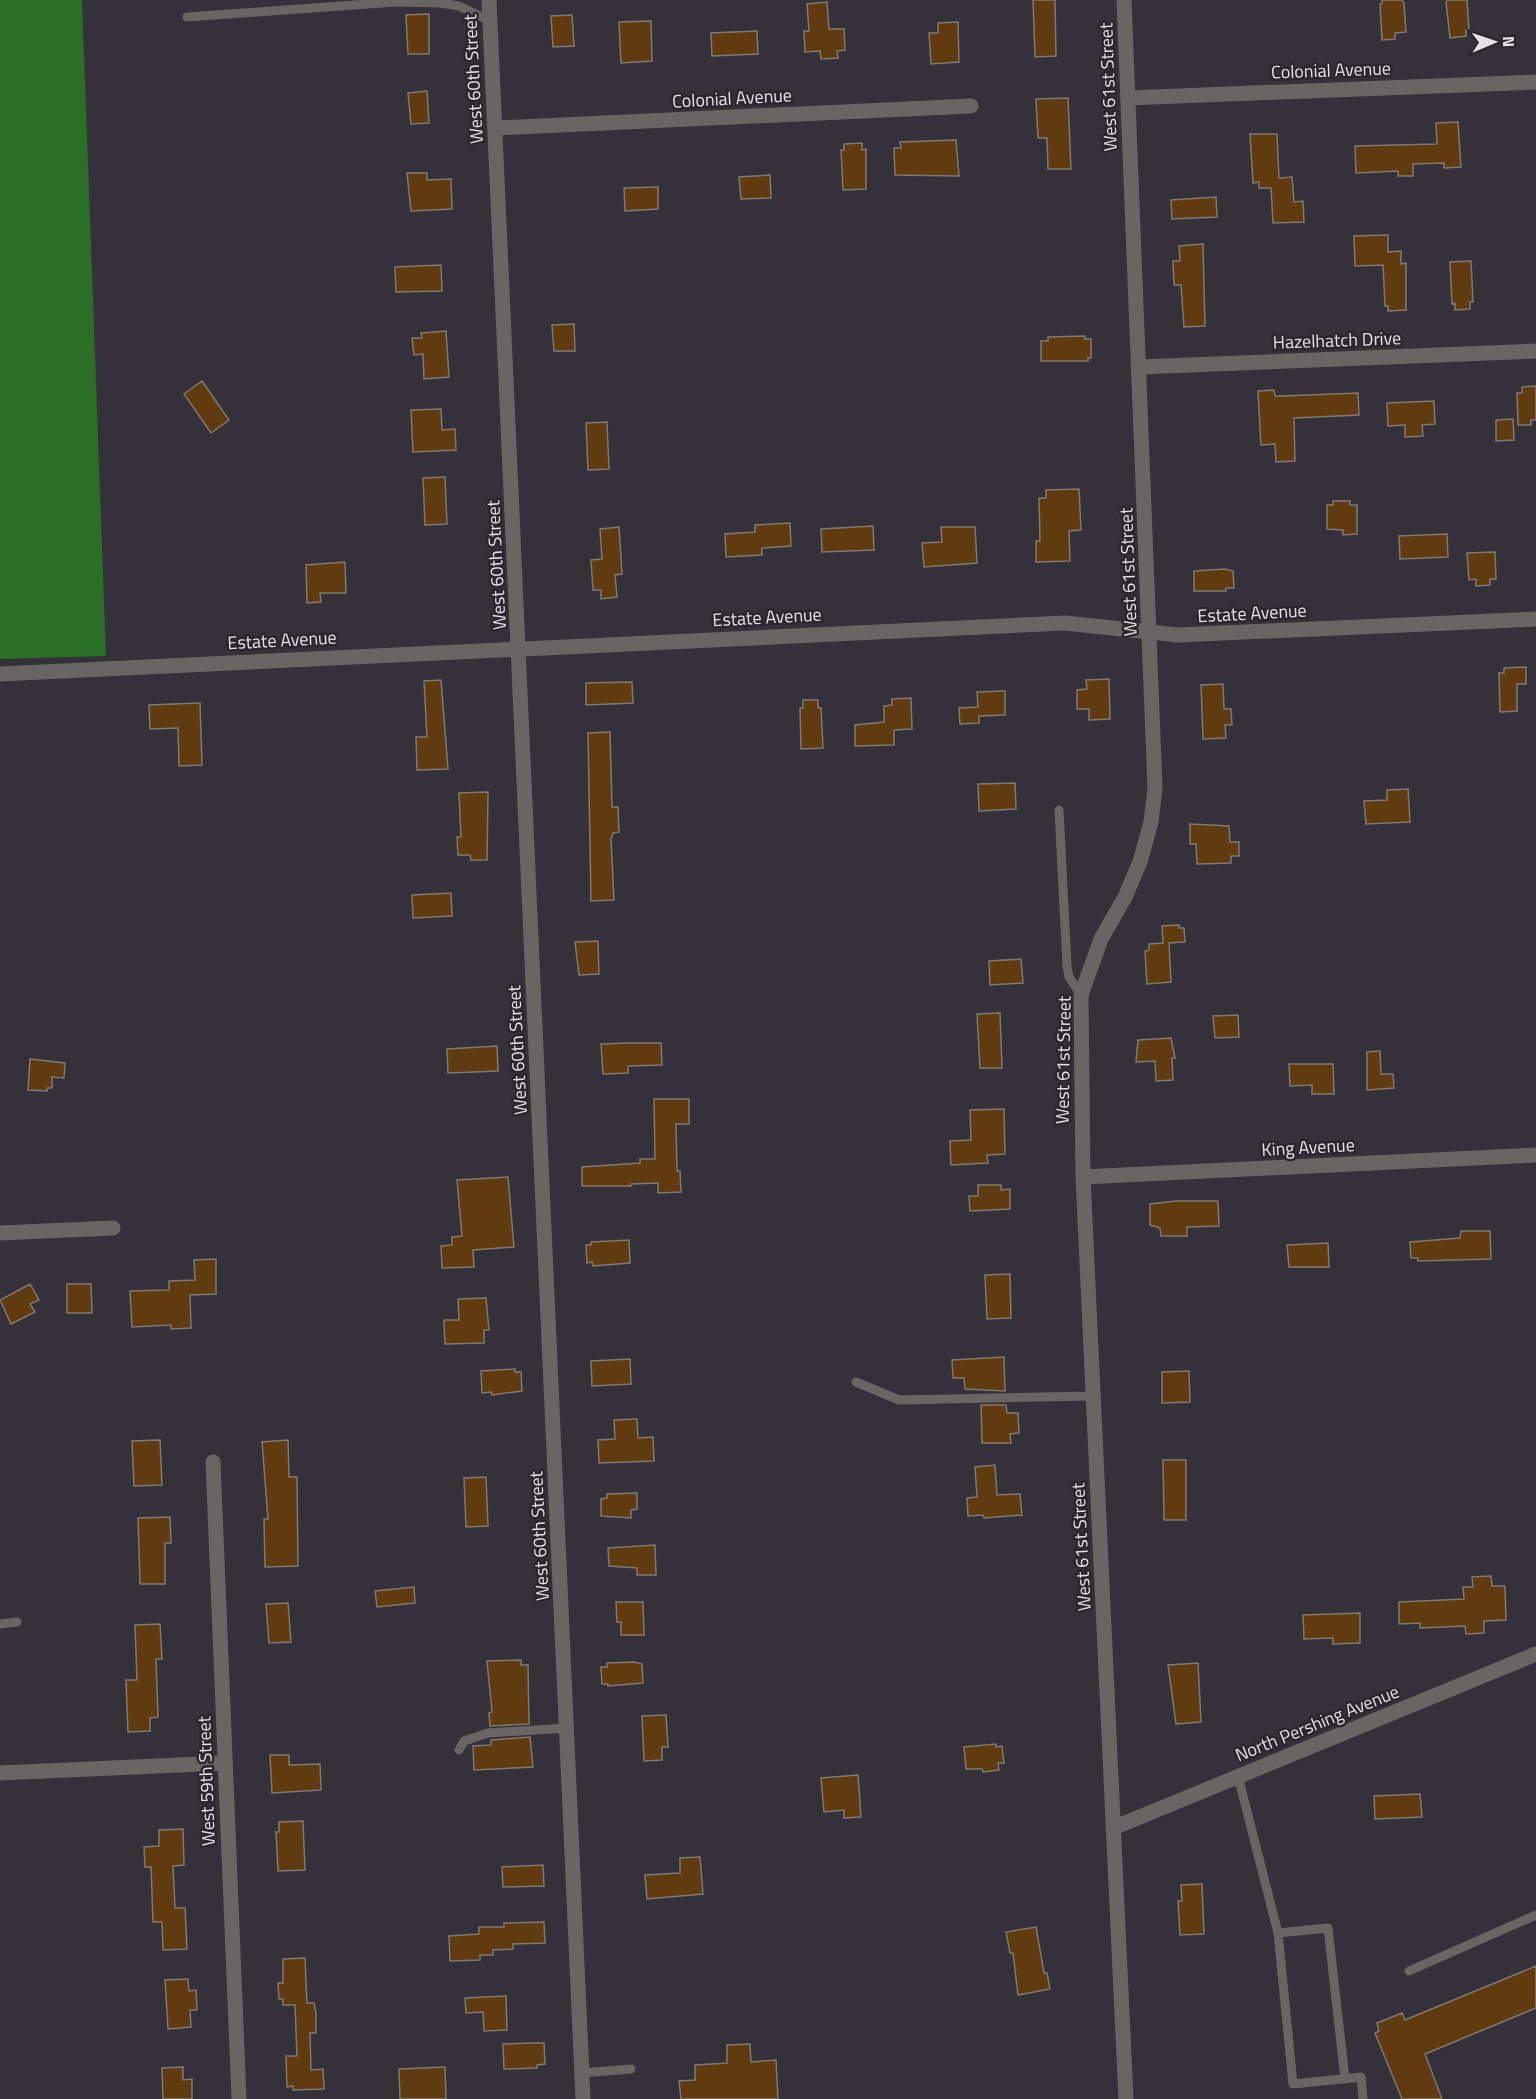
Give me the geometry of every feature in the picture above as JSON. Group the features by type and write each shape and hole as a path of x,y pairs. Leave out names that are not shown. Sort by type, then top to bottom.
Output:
{"street":[{"name":"West 60th Street","path":"489,0 583,2099"},
{"name":"West 61st Street","path":"1124,0 1156,764 1151,822 1134,878 1101,939 1081,995 1083,1177 1126,2099"},
{"name":"Colonial Avenue","path":"1128,98 1536,82"},
{"name":"Colonial Avenue","path":"495,128 971,106"},
{"name":"Hazelhatch Drive","path":"1139,367 1536,351"},
{"name":"Estate Avenue","path":"0,674 1065,623 1187,635 1536,619"},
{"name":"King Avenue","path":"1083,1177 1536,1155"},
{"path":"0,1233 113,1228"},
{"name":"West 59th Street","path":"213,1462 239,2099"},
{"name":"North Pershing Avenue","path":"1113,1828 1536,1654"},
{"path":"0,1773 224,1763"}],"lane":[{"path":"187,17 396,2 440,3 476,12 490,21"},
{"path":"1059,810 1059,855 1067,966 1069,977 1081,995"},
{"path":"856,1382 899,1400 1093,1396"},
{"path":"0,1624 17,1623"},
{"path":"459,1750 464,1741 488,1733 567,1728"},
{"path":"1239,1776 1278,1933 1293,2084 1361,2077 1363,2099"},
{"path":"1409,1971 1536,1915"},
{"path":"1278,1933 1328,1928 1345,2079"},
{"path":"581,2073 631,2069"}],"green space":[{"path":"0,0 82,0 106,656 0,659"}],"building":[{"path":"1033,0 1055,0 1056,56 1035,57"},
{"path":"1382,0 1402,0 1404,3 1406,32 1395,33 1395,39 1382,40 1380,4"},
{"path":"1448,0 1467,0 1469,30 1466,30 1466,36 1450,38 1446,2"},
{"path":"827,2 829,29 844,29 845,50 837,51 838,58 821,59 820,51 805,52 804,31 809,31 807,4"},
{"path":"429,14 429,54 408,54 406,15"},
{"path":"572,15 574,46 553,47 551,16"},
{"path":"651,21 652,61 621,63 619,22"},
{"path":"958,22 959,62 931,64 929,33 938,33 938,23"},
{"path":"757,31 758,54 712,56 711,33"},
{"path":"427,91 429,123 411,124 408,93"},
{"path":"1068,98 1071,169 1048,169 1047,138 1038,138 1036,99"},
{"path":"1458,122 1461,167 1444,168 1444,163 1413,164 1413,176 1398,176 1398,171 1356,173 1355,146 1437,144 1436,123"},
{"path":"1250,134 1277,134 1279,178 1292,177 1294,202 1303,201 1304,222 1273,223 1271,188 1259,188 1259,182 1253,183"},
{"path":"956,140 959,176 895,175 894,148 901,148 900,142"},
{"path":"862,143 862,150 866,149 866,189 843,190 841,150 844,150 844,144"},
{"path":"407,173 427,173 427,180 451,179 452,209 411,211"},
{"path":"770,175 771,198 741,199 739,177"},
{"path":"658,187 658,209 625,211 624,188"},
{"path":"1216,197 1217,217 1172,219 1171,200"},
{"path":"1388,235 1388,252 1401,251 1401,264 1406,263 1406,310 1388,311 1388,306 1385,306 1383,265 1355,266 1354,236"},
{"path":"1203,244 1205,326 1184,327 1181,285 1174,285 1173,261 1180,261 1179,246"},
{"path":"1471,261 1473,302 1470,302 1470,309 1455,310 1455,303 1452,304 1450,262"},
{"path":"441,265 442,291 396,292 395,267"},
{"path":"574,324 575,351 554,351 552,325"},
{"path":"446,331 449,377 424,379 423,354 414,355 412,338 422,338 421,333"},
{"path":"1085,336 1085,339 1091,339 1091,358 1088,358 1088,361 1041,361 1041,341 1048,341 1048,337"},
{"path":"202,381 229,420 211,433 184,394"},
{"path":"1536,386 1536,420 1531,420 1531,425 1518,425 1517,393 1522,393 1522,387"},
{"path":"1274,390 1275,396 1358,393 1359,415 1294,418 1295,461 1276,462 1275,444 1261,445 1258,391"},
{"path":"1434,401 1435,424 1422,425 1423,436 1405,437 1405,425 1388,426 1387,403"},
{"path":"441,409 442,430 455,429 456,450 413,452 411,410"},
{"path":"1513,419 1514,440 1496,441 1496,420"},
{"path":"607,422 609,469 588,470 586,423"},
{"path":"445,477 447,524 425,525 423,478"},
{"path":"1079,489 1081,530 1069,531 1070,561 1036,562 1036,541 1040,541 1039,498 1046,498 1046,490"},
{"path":"1333,501 1350,501 1350,505 1357,505 1357,534 1343,535 1343,530 1327,529 1327,505 1333,505"},
{"path":"790,523 791,546 762,548 762,555 726,557 725,534 755,532 755,525"},
{"path":"873,526 874,550 822,552 821,529"},
{"path":"619,527 622,574 615,575 617,597 601,599 601,590 593,590 591,560 602,559 600,529"},
{"path":"941,527 975,527 977,563 924,567 922,543 942,542"},
{"path":"1447,534 1448,557 1400,559 1399,536"},
{"path":"1495,552 1496,579 1490,579 1490,585 1476,586 1476,579 1469,580 1467,553"},
{"path":"345,562 346,593 320,593 321,602 307,603 306,565"},
{"path":"1225,569 1233,571 1234,588 1226,588 1226,591 1194,591 1194,571"},
{"path":"1526,667 1526,684 1517,684 1517,711 1500,712 1499,673 1504,673 1504,668"},
{"path":"1109,679 1110,719 1089,720 1089,709 1077,709 1077,690 1087,689 1086,680"},
{"path":"441,680 448,769 417,770 416,737 427,737 424,681"},
{"path":"632,682 633,703 586,705 586,683"},
{"path":"1223,684 1224,709 1231,709 1232,725 1225,725 1226,738 1203,739 1201,685"},
{"path":"1005,691 1005,715 979,716 979,723 960,724 959,708 978,707 977,692"},
{"path":"911,698 912,729 894,730 894,745 855,746 855,725 884,722 884,706 892,705 892,699"},
{"path":"803,700 818,700 818,708 821,708 823,748 801,749 800,708 803,708"},
{"path":"200,703 202,765 179,766 178,728 150,729 149,705"},
{"path":"610,732 612,807 618,807 619,832 613,833 611,839 614,900 591,901 588,733"},
{"path":"1015,783 1016,809 979,811 978,784"},
{"path":"1408,789 1410,822 1366,824 1364,801 1387,800 1387,790"},
{"path":"488,792 487,860 471,860 470,855 458,855 457,837 461,837 459,793"},
{"path":"1190,824 1229,826 1230,842 1239,842 1239,856 1231,856 1231,863 1197,864 1196,844 1190,844"},
{"path":"451,893 452,916 413,918 412,895"},
{"path":"1179,925 1179,928 1184,928 1185,942 1169,943 1171,982 1147,984 1145,951 1149,950 1149,944 1163,943 1162,926"},
{"path":"598,941 599,974 579,975 575,942"},
{"path":"1021,959 1023,983 990,985 989,961"},
{"path":"1000,1013 1002,1068 980,1068 977,1014"},
{"path":"1238,1015 1239,1037 1215,1038 1213,1016"},
{"path":"1171,1038 1175,1058 1172,1058 1173,1080 1156,1081 1155,1061 1136,1062 1138,1040"},
{"path":"661,1043 662,1065 628,1066 628,1073 603,1074 601,1044"},
{"path":"497,1046 498,1071 448,1073 447,1049"},
{"path":"1380,1051 1381,1074 1393,1074 1394,1088 1367,1090 1367,1052"},
{"path":"30,1059 65,1063 64,1078 52,1077 52,1088 47,1088 47,1091 28,1090"},
{"path":"1289,1064 1333,1064 1334,1094 1312,1094 1312,1085 1290,1086"},
{"path":"654,1099 689,1099 689,1124 676,1124 677,1171 680,1171 681,1192 658,1193 658,1183 631,1184 631,1186 582,1186 582,1167 640,1163 640,1159 655,1159"},
{"path":"1004,1109 1005,1154 987,1155 988,1163 951,1165 950,1141 971,1140 970,1110"},
{"path":"508,1177 514,1247 473,1250 474,1267 442,1268 441,1246 452,1245 452,1237 462,1236 457,1180"},
{"path":"978,1185 1001,1185 1001,1190 1010,1189 1010,1209 970,1211 969,1196 978,1196"},
{"path":"1176,1201 1218,1201 1219,1226 1187,1227 1187,1236 1161,1236 1160,1228 1150,1225 1150,1204"},
{"path":"1461,1231 1490,1231 1491,1259 1418,1261 1418,1258 1411,1258 1410,1242 1460,1238"},
{"path":"629,1240 630,1263 593,1266 592,1262 587,1263 586,1245 591,1245 591,1242"},
{"path":"1328,1243 1329,1267 1289,1267 1287,1245"},
{"path":"216,1259 216,1294 190,1295 191,1328 171,1329 171,1325 132,1327 130,1291 169,1290 169,1281 195,1280 194,1260"},
{"path":"1010,1274 1011,1318 987,1319 985,1275"},
{"path":"30,1284 39,1300 30,1304 35,1312 11,1324 0,1300"},
{"path":"67,1284 91,1284 92,1313 67,1313"},
{"path":"486,1298 489,1330 484,1330 484,1343 445,1344 444,1320 459,1320 458,1299"},
{"path":"1004,1357 1005,1391 965,1389 964,1378 953,1378 952,1360"},
{"path":"630,1359 631,1384 592,1386 591,1361"},
{"path":"515,1369 515,1372 521,1372 522,1391 492,1395 491,1392 482,1393 481,1371"},
{"path":"1189,1371 1190,1402 1162,1403 1162,1372"},
{"path":"981,1405 1006,1405 1007,1413 1018,1413 1019,1433 1010,1434 1011,1443 982,1443"},
{"path":"637,1419 638,1438 653,1437 654,1461 599,1463 598,1440 615,1439 614,1420"},
{"path":"160,1440 162,1485 134,1486 132,1441"},
{"path":"288,1440 289,1477 297,1477 298,1566 265,1567 264,1519 268,1519 262,1442"},
{"path":"1163,1460 1186,1460 1186,1520 1164,1520"},
{"path":"995,1465 997,1495 1020,1494 1022,1515 984,1518 983,1515 968,1516 967,1498 977,1497 975,1467"},
{"path":"486,1477 488,1526 466,1527 464,1478"},
{"path":"637,1493 637,1509 631,1510 631,1518 601,1516 601,1499 607,1498 607,1494"},
{"path":"170,1517 171,1543 165,1543 165,1584 140,1584 138,1518"},
{"path":"655,1545 656,1575 637,1575 637,1568 609,1566 608,1548"},
{"path":"1491,1576 1492,1586 1505,1586 1506,1620 1484,1621 1484,1633 1466,1634 1465,1626 1420,1628 1420,1623 1399,1624 1399,1602 1464,1599 1463,1587 1473,1587 1472,1577"},
{"path":"414,1587 415,1603 377,1607 375,1591"},
{"path":"616,1602 643,1602 644,1635 621,1635 621,1622 617,1622"},
{"path":"288,1603 291,1642 269,1643 266,1604"},
{"path":"1360,1613 1360,1643 1333,1644 1333,1638 1304,1639 1303,1615"},
{"path":"160,1624 162,1659 156,1659 158,1717 150,1718 150,1731 128,1732 126,1680 137,1680 135,1625"},
{"path":"521,1660 521,1665 528,1665 529,1724 490,1726 489,1713 492,1712 487,1661"},
{"path":"607,1663 642,1664 643,1683 608,1686 608,1684 602,1684 601,1667 607,1667"},
{"path":"1198,1663 1201,1722 1176,1724 1168,1665"},
{"path":"666,1715 668,1747 662,1747 662,1760 644,1761 642,1716"},
{"path":"530,1737 533,1767 474,1770 473,1746 491,1745 491,1740"},
{"path":"996,1744 996,1747 1002,1746 1004,1763 998,1763 999,1770 983,1772 982,1769 966,1769 964,1747"},
{"path":"270,1755 289,1755 289,1765 320,1764 321,1790 272,1793"},
{"path":"858,1775 861,1817 844,1818 844,1810 824,1812 821,1778"},
{"path":"1420,1794 1422,1817 1375,1819 1374,1796"},
{"path":"303,1821 305,1870 278,1871 276,1832 279,1832 279,1822"},
{"path":"183,1829 184,1865 173,1866 175,1908 185,1908 187,1949 163,1950 162,1922 153,1922 151,1867 145,1867 144,1847 159,1846 159,1830"},
{"path":"700,1857 703,1894 647,1899 645,1875 680,1873 680,1858"},
{"path":"543,1865 544,1886 503,1887 502,1867"},
{"path":"1202,1884 1204,1934 1180,1935 1178,1901 1182,1901 1181,1885"},
{"path":"544,1922 545,1943 513,1944 513,1949 493,1950 493,1955 480,1955 480,1960 450,1961 449,1936 479,1934 479,1927 504,1927 504,1923"},
{"path":"1036,1927 1044,1973 1047,1973 1050,1989 1018,1995 1013,1953 1010,1953 1006,1932"},
{"path":"305,1958 307,2003 314,2003 316,2013 316,2033 310,2033 311,2070 323,2069 324,2089 293,2090 293,2086 287,2087 286,2056 297,2056 295,2005 283,2005 283,1999 279,1999 278,1983 283,1983 283,1959"},
{"path":"1536,1966 1536,2008 1425,2054 1442,2099 1402,2099 1375,2033 1379,2031 1377,2023 1402,2013 1405,2020"},
{"path":"188,1979 189,1991 196,1990 197,2010 190,2010 191,2027 168,2029 165,1980"},
{"path":"506,1996 507,2030 484,2031 483,2012 466,2013 465,1998"},
{"path":"544,2043 545,2064 537,2065 537,2068 504,2069 503,2044"},
{"path":"750,2044 751,2062 776,2060 778,2099 681,2099 679,2081 695,2080 695,2065 727,2063 727,2045"},
{"path":"183,2067 183,2080 192,2079 192,2099 163,2099 162,2068"},
{"path":"445,2067 446,2099 400,2099 399,2069"}]}
